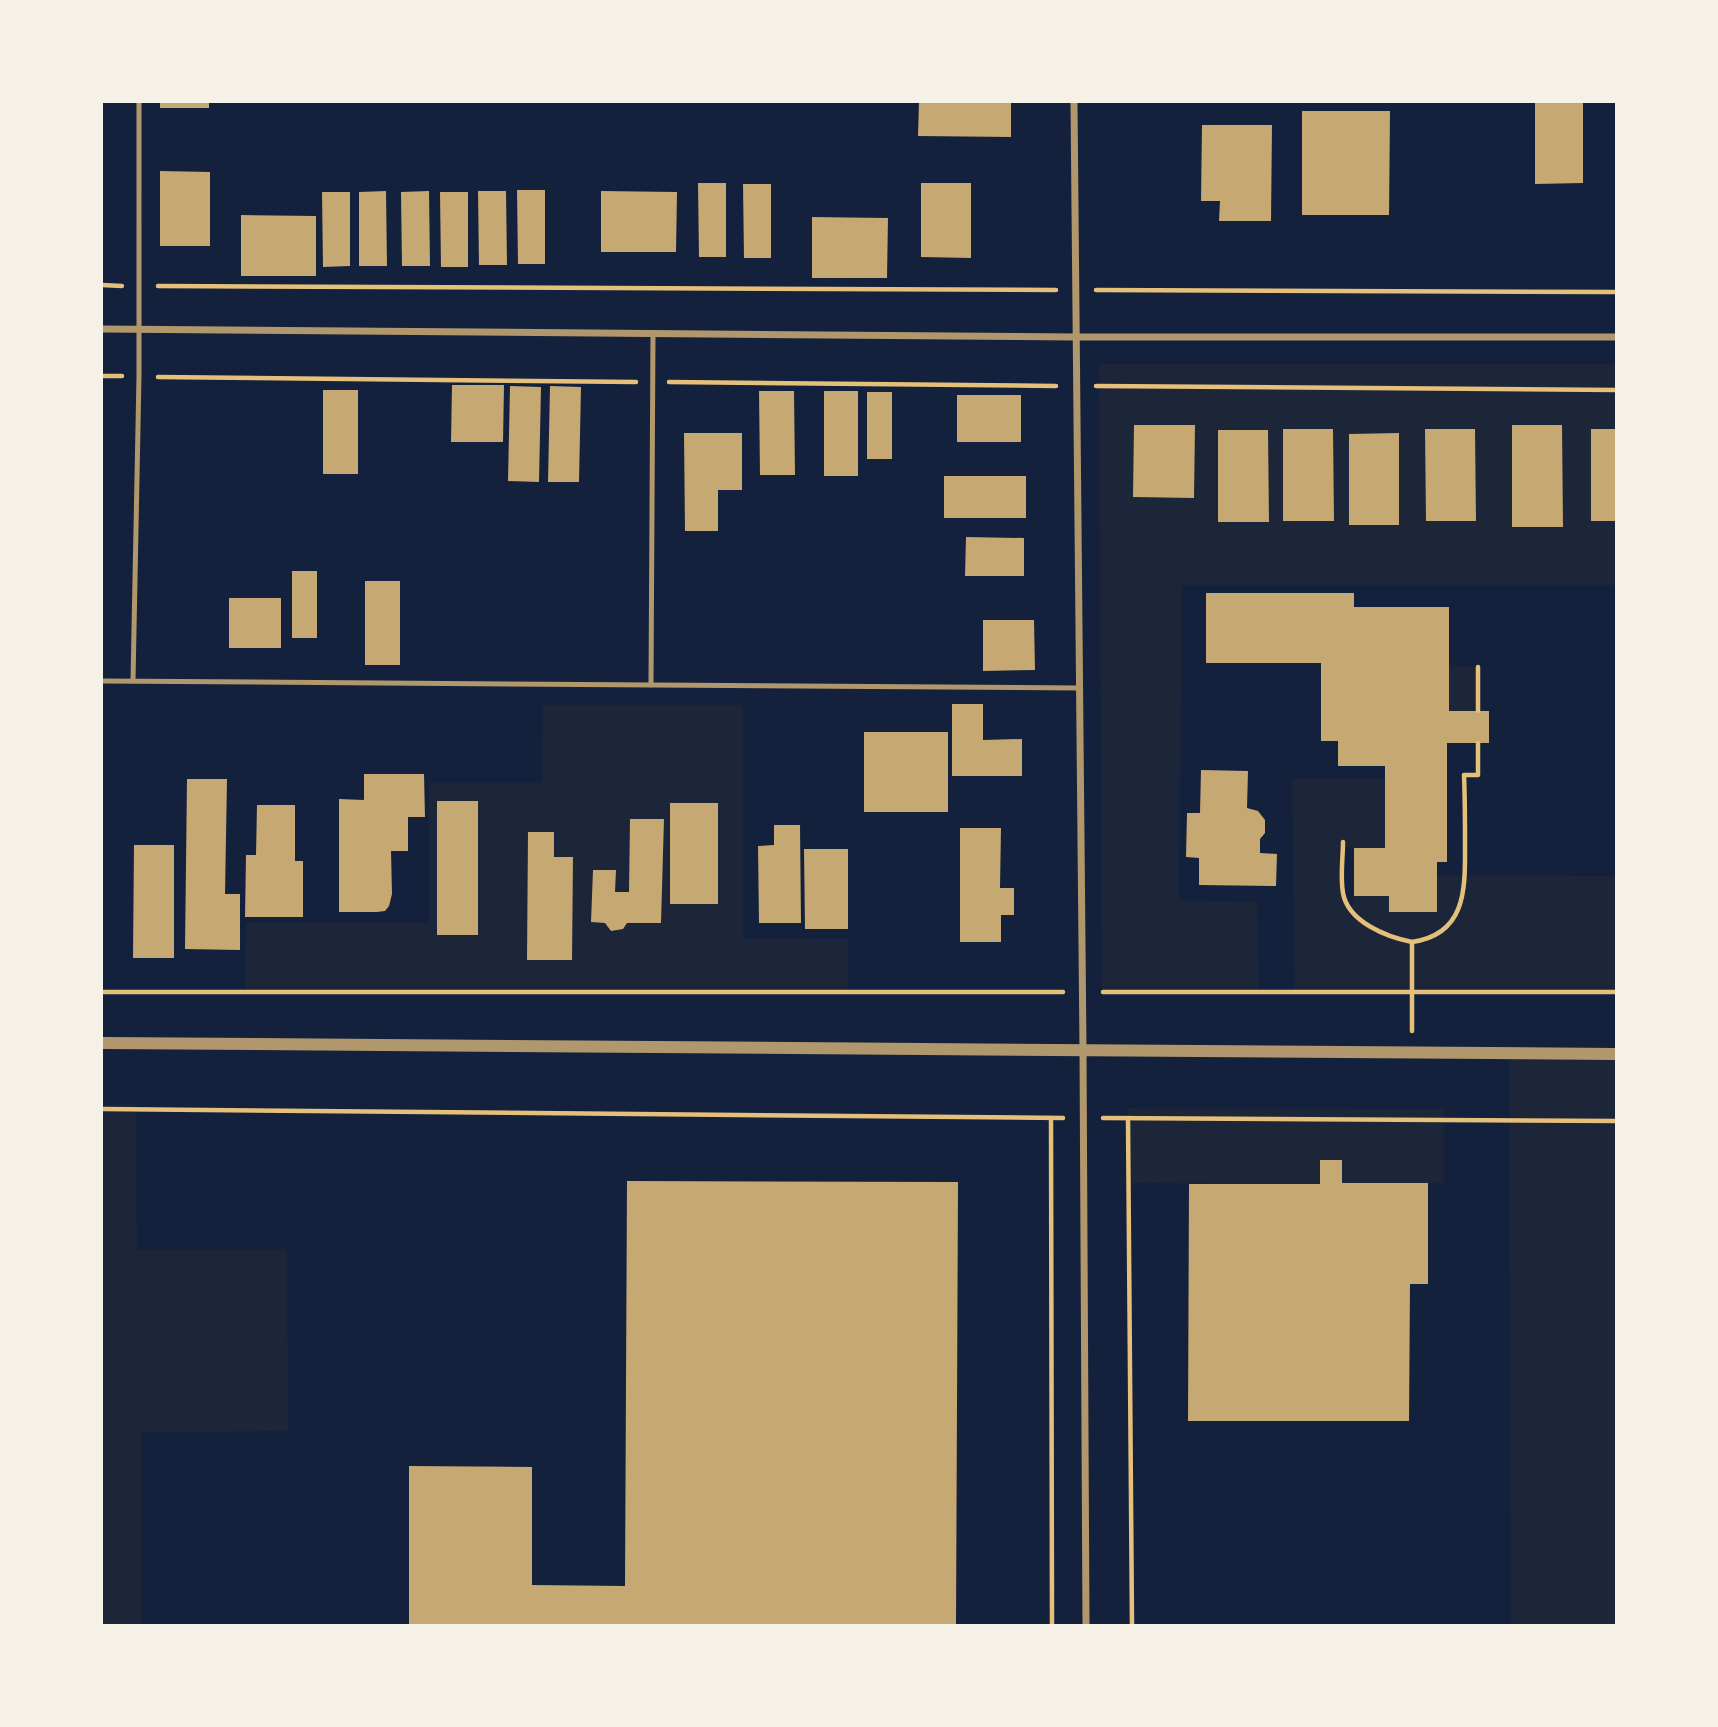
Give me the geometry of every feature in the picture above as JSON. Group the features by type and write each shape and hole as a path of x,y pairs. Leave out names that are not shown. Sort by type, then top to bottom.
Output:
{"street":[{"path":"1074,102 1086,1626"},
{"path":"102,329 1075,337 1616,337"},
{"path":"102,1043 1616,1055"}],"lane":[{"path":"134,681 139,376 139,102"},
{"path":"651,685 653,333"},
{"path":"102,681 1079,688"}],"path":[{"path":"102,285 1616,292"},
{"path":"102,376 1616,390"},
{"path":"1478,667 1478,711"},
{"path":"1343,842 1343,892 1352,910 1364,922 1383,934 1412,942 1432,937 1442,931 1452,920 1464,893 1464,775 1478,775 1478,743"},
{"path":"1412,942 1412,1053"},
{"path":"102,992 1616,992"},
{"path":"102,1110 1616,1121"},
{"path":"1051,1118 1052,1626"},
{"path":"1128,1118 1132,1626"}],"shaded area":[{"path":"1099,364 1616,364 1616,585 1182,585 1179,900 1257,902 1259,992 1102,992"},
{"path":"1449,667 1478,667 1478,711 1449,711"},
{"path":"543,705 743,705 743,939 848,939 848,994 245,993 246,923 429,923 429,783 542,783"},
{"path":"1292,779 1385,779 1385,848 1343,848 1343,892 1352,909 1354,896 1389,896 1390,912 1437,912 1437,875 1616,876 1616,992 1295,992"},
{"path":"1509,1054 1616,1054 1616,1625 1511,1625"},
{"path":"136,1104 137,1250 287,1249 288,1431 141,1432 142,1625 102,1625 102,1105"},
{"path":"1128,1108 1444,1109 1444,1183 1342,1183 1342,1160 1320,1160 1320,1184 1128,1183"}],"building":[{"path":"160,102 209,102 209,108 160,108"},
{"path":"919,102 1011,102 1011,137 918,136"},
{"path":"1535,102 1583,102 1583,183 1535,184"},
{"path":"1302,111 1390,111 1389,215 1302,215"},
{"path":"1202,125 1272,125 1271,221 1219,221 1220,201 1201,201"},
{"path":"160,171 210,172 210,246 160,246"},
{"path":"698,183 726,183 726,257 699,257"},
{"path":"921,183 971,183 971,258 921,257"},
{"path":"743,184 771,184 771,258 744,258"},
{"path":"517,190 545,190 545,264 518,264"},
{"path":"386,191 387,266 359,266 359,192"},
{"path":"429,191 430,266 402,266 401,192"},
{"path":"478,191 506,191 507,265 479,265"},
{"path":"601,191 677,192 676,252 601,252"},
{"path":"322,192 350,192 350,266 323,267"},
{"path":"440,192 468,192 468,267 441,267"},
{"path":"241,215 316,216 316,276 241,276"},
{"path":"812,217 888,218 887,278 812,278"},
{"path":"452,385 504,385 503,442 451,442"},
{"path":"510,386 541,387 539,482 508,481"},
{"path":"550,386 581,387 579,482 548,482"},
{"path":"323,390 358,390 358,474 323,474"},
{"path":"759,391 794,391 795,475 760,475"},
{"path":"824,391 858,391 858,476 824,476"},
{"path":"867,392 892,392 892,459 867,459"},
{"path":"957,395 1021,395 1021,442 957,442"},
{"path":"1134,425 1195,425 1194,498 1133,497"},
{"path":"1512,425 1562,425 1563,527 1512,527"},
{"path":"1283,429 1333,429 1334,521 1283,521"},
{"path":"1425,429 1475,429 1476,521 1426,521"},
{"path":"1591,429 1616,429 1616,521 1591,521"},
{"path":"1218,430 1268,430 1269,522 1218,522"},
{"path":"684,433 742,433 742,490 718,490 718,531 685,531"},
{"path":"1399,433 1399,525 1349,525 1349,434"},
{"path":"944,476 1026,476 1026,518 944,518"},
{"path":"966,537 1024,538 1024,576 965,576"},
{"path":"292,571 317,571 317,638 292,638"},
{"path":"365,581 400,581 400,665 365,665"},
{"path":"1206,593 1354,593 1354,607 1449,607 1449,711 1489,711 1489,743 1447,743 1447,862 1437,862 1437,912 1389,912 1389,896 1354,896 1354,848 1385,848 1385,766 1338,766 1338,741 1321,741 1321,663 1206,663"},
{"path":"229,598 281,598 281,648 229,648"},
{"path":"983,620 1034,620 1035,670 983,671"},
{"path":"952,704 983,704 983,740 1022,739 1022,776 952,776"},
{"path":"864,732 948,732 948,812 864,812"},
{"path":"1201,770 1248,771 1247,808 1258,811 1265,820 1260,853 1277,854 1276,886 1199,885 1199,858 1186,857 1187,813 1200,813"},
{"path":"364,774 424,774 425,817 408,817 408,851 391,851 392,894 385,911 339,912 339,799 364,800"},
{"path":"187,779 227,779 225,894 240,894 240,950 185,949"},
{"path":"437,801 478,801 478,935 437,935"},
{"path":"670,803 718,803 718,904 670,904"},
{"path":"257,805 295,805 295,861 303,861 303,917 245,917 246,855 256,855"},
{"path":"630,819 664,819 661,923 627,923 623,929 611,931 605,923 591,922 593,870 616,870 615,892 629,892"},
{"path":"774,825 800,825 801,923 759,923 758,846 774,845"},
{"path":"960,828 1001,828 1000,888 1014,888 1014,915 1001,915 1001,942 960,942"},
{"path":"528,832 554,832 554,857 573,857 572,960 527,960"},
{"path":"134,845 174,845 174,958 133,958"},
{"path":"804,849 848,849 848,929 805,929"},
{"path":"1320,1160 1342,1160 1342,1183 1428,1183 1428,1284 1410,1284 1409,1421 1188,1421 1189,1184 1320,1184"},
{"path":"627,1181 958,1182 956,1626 409,1626 409,1466 532,1467 532,1585 625,1586"}]}
